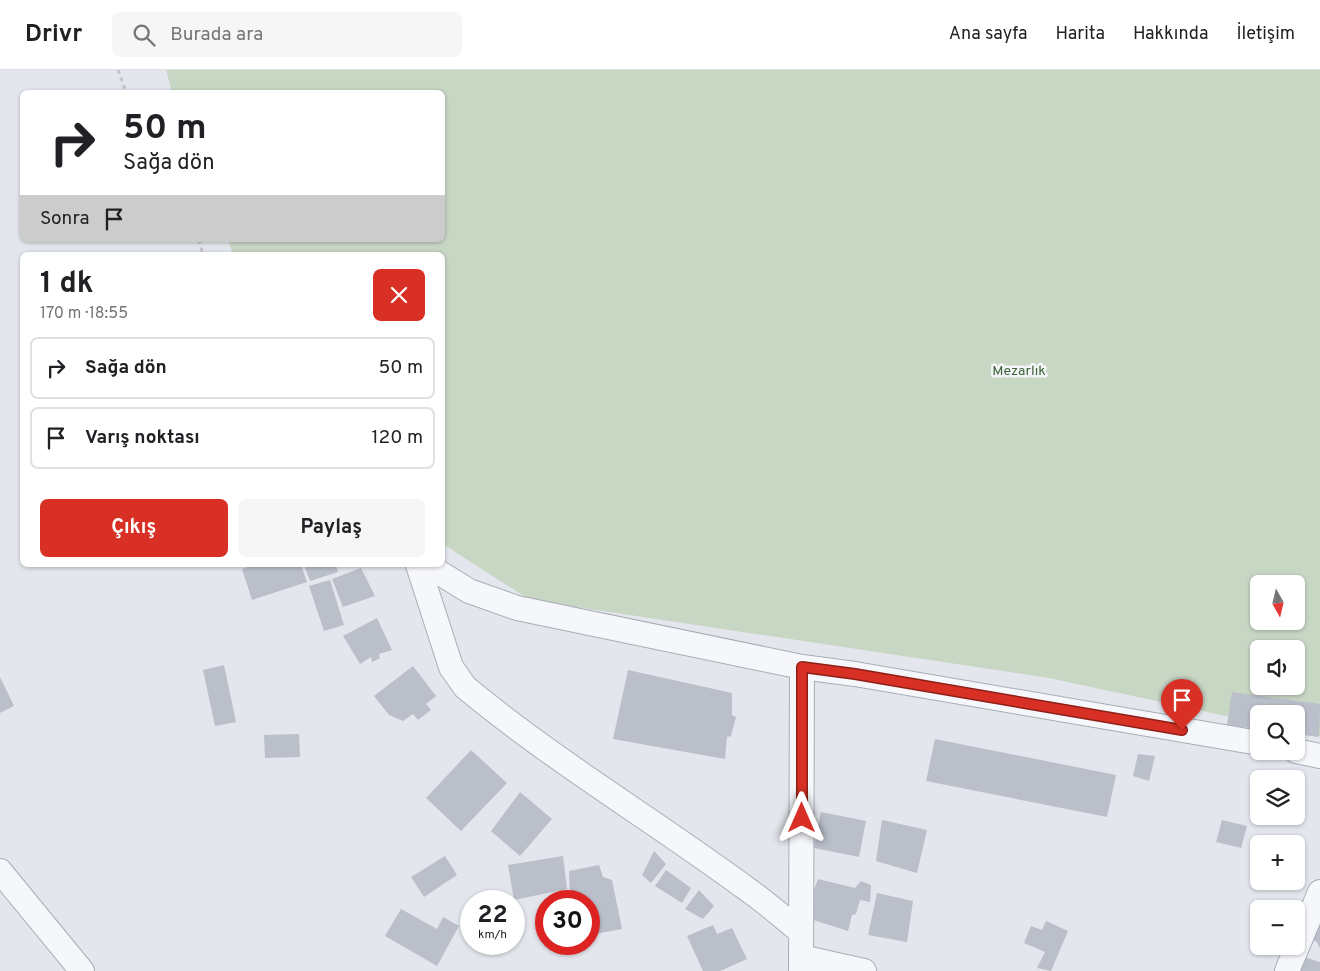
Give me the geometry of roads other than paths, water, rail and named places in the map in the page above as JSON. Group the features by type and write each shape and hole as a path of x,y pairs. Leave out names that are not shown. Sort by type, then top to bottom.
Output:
{"street":[{"path":"419,567 451,667 464,687 617,800 677,839 753,893 801,932"},
{"path":"430,567 469,591 517,608 802,667 865,675 1250,741"},
{"path":"802,667 801,964 864,971"},
{"path":"1305,752 1320,756"},
{"path":"0,871 82,971"},
{"path":"1287,971 1320,892"}],"park label":[{"name":"Mezarlık","path":"1019,370"}]}
